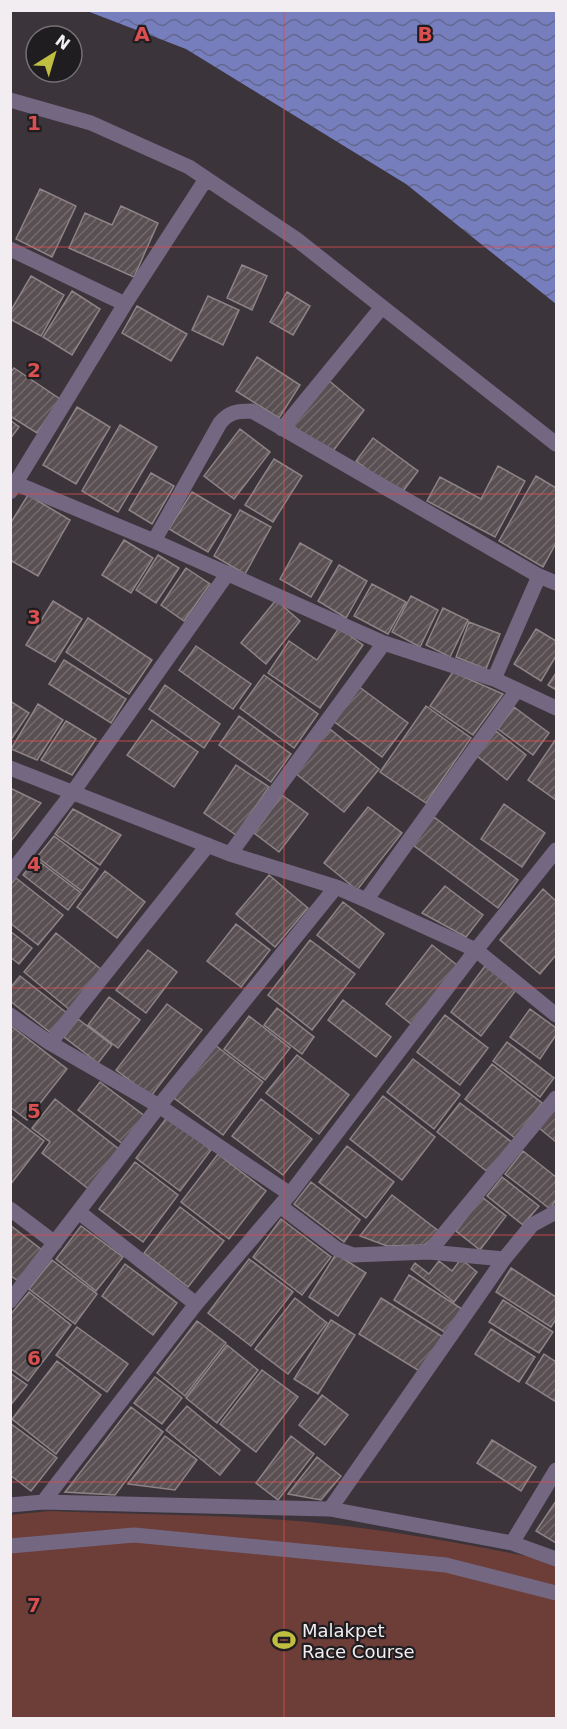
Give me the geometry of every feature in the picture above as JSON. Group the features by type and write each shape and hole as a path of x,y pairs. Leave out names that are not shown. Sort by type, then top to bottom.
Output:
{"street":[{"path":"10,100 91,123 189,168 296,239 556,444"},
{"path":"206,179 12,485 154,541 384,643 494,679 556,708"},
{"path":"10,249 125,304"},
{"path":"282,429 382,307"},
{"path":"154,541 220,423 227,415 237,411 252,411 539,576 556,583"},
{"path":"10,874 72,792 228,573"},
{"path":"494,679 539,576"},
{"path":"230,854 384,643"},
{"path":"366,900 517,690"},
{"path":"10,768 230,854 336,887 366,900 476,950 556,1015"},
{"path":"50,1043 208,845"},
{"path":"43,1502 196,1304 290,1194 476,950 556,850"},
{"path":"10,1301 80,1213 159,1106 336,887"},
{"path":"10,1015 50,1043 159,1106 290,1194"},
{"path":"429,1252 556,1098"},
{"path":"280,1206 337,1249 353,1255 429,1252 504,1259"},
{"path":"10,1209 55,1243"},
{"path":"330,1509 504,1259 532,1225 556,1212"},
{"path":"80,1213 196,1304"},
{"path":"512,1543 556,1470"},
{"path":"10,1505 43,1502 330,1509 512,1543 556,1559"},
{"path":"10,1546 134,1535 446,1565 556,1593"}],"shaded area":[{"name":"Malakpet Race Course","path":"49,1511 223,1517 327,1524 471,1545 556,1562 556,1718 11,1718 10,1515"}],"water":[{"path":"87,11 556,11 556,304 406,184 186,49"}],"building":[{"path":"40,189 76,206 52,257 16,239"},
{"path":"121,206 158,223 134,277 69,248 85,213 112,225"},
{"path":"242,265 267,276 252,310 227,298"},
{"path":"31,276 64,295 41,336 10,319 10,312"},
{"path":"72,291 100,309 72,355 43,337"},
{"path":"287,292 310,306 293,335 270,322"},
{"path":"208,296 239,310 223,345 192,330"},
{"path":"137,306 187,334 171,361 122,333"},
{"path":"257,357 300,385 279,418 236,391"},
{"path":"14,368 60,399 37,433 10,416 10,373"},
{"path":"327,379 364,410 330,455 292,425"},
{"path":"77,407 110,427 76,484 43,465"},
{"path":"10,420 19,427 10,439"},
{"path":"120,425 157,447 118,512 82,491"},
{"path":"240,429 270,452 234,499 204,476"},
{"path":"373,438 418,471 401,494 356,461"},
{"path":"274,459 302,476 273,522 245,505"},
{"path":"498,466 525,481 495,537 427,501 440,477 481,499"},
{"path":"151,473 174,486 152,524 129,510"},
{"path":"536,476 556,488 556,543 543,567 499,541"},
{"path":"192,492 231,515 208,552 169,529"},
{"path":"28,495 70,520 38,576 10,560 10,524"},
{"path":"240,510 271,527 245,574 214,556"},
{"path":"124,540 153,558 131,593 102,575"},
{"path":"300,543 332,561 311,597 280,579"},
{"path":"158,555 179,568 156,603 136,590"},
{"path":"339,565 367,581 346,618 318,601"},
{"path":"186,568 210,584 184,621 161,605"},
{"path":"372,584 406,602 388,634 354,616"},
{"path":"411,596 438,610 420,647 392,632"},
{"path":"276,600 300,621 266,664 241,643"},
{"path":"53,601 82,619 55,662 26,645"},
{"path":"443,608 468,620 450,657 426,645"},
{"path":"88,618 152,660 129,694 66,652"},
{"path":"469,622 500,634 486,669 456,657"},
{"path":"339,628 363,645 320,708 268,673 289,641 317,660"},
{"path":"536,629 556,641 556,656 541,681 514,664"},
{"path":"196,646 251,684 233,709 179,670"},
{"path":"64,660 126,699 111,723 49,684"},
{"path":"453,672 503,694 473,735 430,706"},
{"path":"556,673 556,690 548,685"},
{"path":"264,675 318,714 294,748 240,708"},
{"path":"165,685 220,724 204,748 149,709"},
{"path":"358,686 408,723 382,757 332,720"},
{"path":"10,701 29,713 10,741"},
{"path":"38,704 63,720 37,760 11,749"},
{"path":"426,706 471,738 426,803 380,772"},
{"path":"514,707 549,733 533,755 498,729"},
{"path":"239,716 291,754 271,782 219,745"},
{"path":"152,720 198,752 174,787 127,755"},
{"path":"66,721 96,739 72,775 41,760"},
{"path":"330,729 379,769 344,812 295,773"},
{"path":"496,731 526,755 507,780 477,756"},
{"path":"556,739 556,800 528,780"},
{"path":"236,765 269,787 236,835 204,813"},
{"path":"10,788 41,803 10,842"},
{"path":"282,795 308,814 279,852 254,833"},
{"path":"504,804 545,833 522,867 481,839"},
{"path":"368,807 402,833 357,890 324,863"},
{"path":"73,809 121,835 100,865 55,834"},
{"path":"434,817 518,880 498,908 413,845"},
{"path":"54,836 98,869 82,891 37,857"},
{"path":"36,859 81,893 68,910 23,875"},
{"path":"105,871 145,902 117,938 77,907"},
{"path":"269,875 308,908 275,947 236,914"},
{"path":"16,878 63,915 38,945 10,923 10,885"},
{"path":"445,886 483,915 466,937 422,913"},
{"path":"543,889 556,901 556,955 540,974 500,940"},
{"path":"343,902 384,934 359,968 317,935"},
{"path":"236,924 270,950 241,987 207,961"},
{"path":"10,931 32,948 19,964 10,957"},
{"path":"56,933 102,970 70,1010 24,972"},
{"path":"310,940 355,974 312,1030 268,995"},
{"path":"432,945 457,965 411,1024 386,1004"},
{"path":"148,950 177,972 146,1013 116,990"},
{"path":"485,966 516,990 481,1036 451,1012"},
{"path":"20,976 67,1013 51,1033 10,1001 10,988"},
{"path":"109,997 140,1020 118,1048 88,1025"},
{"path":"343,1000 391,1037 376,1057 328,1020"},
{"path":"167,1004 202,1030 151,1096 116,1070"},
{"path":"277,1008 314,1037 302,1054 264,1025"},
{"path":"530,1009 556,1028 556,1035 540,1059 510,1037"},
{"path":"445,1015 488,1048 460,1085 417,1052"},
{"path":"249,1016 290,1048 265,1080 224,1049"},
{"path":"78,1019 112,1045 98,1063 64,1037"},
{"path":"10,1025 67,1069 27,1120 10,1107"},
{"path":"507,1042 554,1078 540,1097 493,1061"},
{"path":"215,1045 263,1082 223,1135 174,1098"},
{"path":"297,1055 349,1095 319,1134 266,1093"},
{"path":"413,1059 460,1095 434,1129 387,1092"},
{"path":"492,1064 542,1103 515,1138 465,1099"},
{"path":"100,1082 146,1117 124,1145 78,1110"},
{"path":"383,1096 435,1137 402,1180 350,1139"},
{"path":"55,1099 120,1150 90,1190 42,1153 50,1142 32,1128"},
{"path":"261,1099 312,1139 283,1175 232,1136"},
{"path":"460,1103 513,1143 489,1173 437,1132"},
{"path":"556,1106 556,1142 539,1128"},
{"path":"10,1115 44,1141 10,1185"},
{"path":"168,1116 211,1150 180,1191 136,1158"},
{"path":"347,1146 394,1182 366,1218 319,1182"},
{"path":"523,1151 556,1177 556,1200 550,1209 505,1174"},
{"path":"218,1154 266,1191 229,1239 181,1202"},
{"path":"135,1162 178,1195 143,1242 99,1209"},
{"path":"502,1177 539,1206 523,1225 487,1196"},
{"path":"311,1182 360,1220 344,1242 294,1204"},
{"path":"392,1195 440,1232 424,1245 387,1246 360,1236"},
{"path":"482,1197 506,1216 480,1250 456,1231"},
{"path":"180,1207 224,1241 188,1287 144,1253"},
{"path":"281,1219 331,1257 302,1295 253,1257"},
{"path":"10,1225 42,1250 18,1281 10,1275"},
{"path":"81,1226 123,1257 96,1291 56,1259"},
{"path":"336,1254 366,1273 338,1316 309,1297"},
{"path":"249,1259 293,1292 251,1346 208,1313"},
{"path":"461,1259 477,1272 454,1302 411,1269 415,1263 429,1274 439,1261 452,1271"},
{"path":"52,1260 97,1294 75,1324 29,1289"},
{"path":"125,1264 177,1303 153,1335 102,1296"},
{"path":"511,1268 556,1297 556,1319 551,1327 496,1292"},
{"path":"409,1275 462,1309 446,1333 394,1300"},
{"path":"29,1292 71,1325 28,1381 10,1368 10,1315"},
{"path":"295,1298 327,1323 288,1374 255,1349"},
{"path":"381,1298 443,1337 421,1372 359,1334"},
{"path":"503,1300 553,1332 539,1353 489,1322"},
{"path":"331,1320 355,1335 318,1394 294,1379"},
{"path":"197,1321 226,1343 185,1396 157,1373"},
{"path":"77,1327 128,1364 107,1392 56,1355"},
{"path":"491,1329 535,1357 519,1382 475,1354"},
{"path":"227,1345 258,1370 217,1423 186,1398"},
{"path":"544,1354 556,1362 556,1402 526,1383"},
{"path":"57,1361 101,1395 56,1454 12,1419"},
{"path":"262,1370 298,1397 256,1452 220,1424"},
{"path":"10,1373 27,1385 10,1406"},
{"path":"155,1377 182,1398 162,1424 134,1403"},
{"path":"322,1395 348,1415 325,1445 299,1425"},
{"path":"187,1406 240,1450 220,1475 166,1430"},
{"path":"131,1407 163,1432 115,1495 65,1492"},
{"path":"10,1423 57,1458 31,1491 10,1475"},
{"path":"165,1436 197,1460 175,1490 128,1484"},
{"path":"291,1436 314,1454 278,1500 256,1483"},
{"path":"492,1440 536,1467 521,1491 477,1463"},
{"path":"317,1457 341,1476 321,1500 288,1494"},
{"path":"556,1501 556,1543 536,1531"}],"place":[{"name":"Malakpet Race Course","path":"284,1640"}]}
